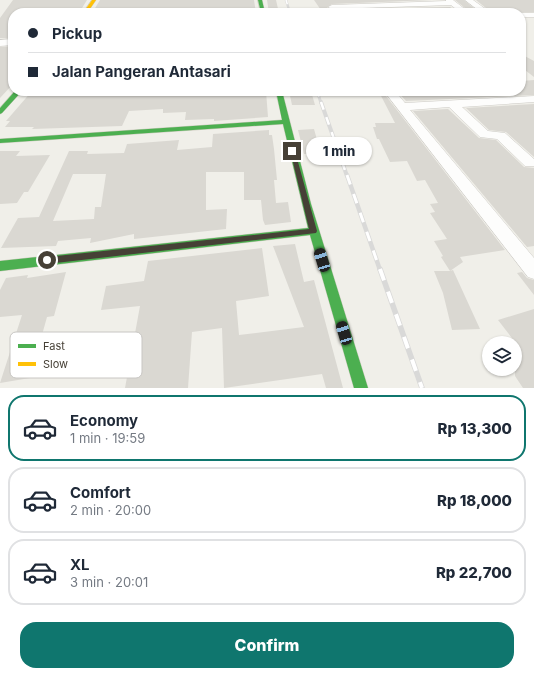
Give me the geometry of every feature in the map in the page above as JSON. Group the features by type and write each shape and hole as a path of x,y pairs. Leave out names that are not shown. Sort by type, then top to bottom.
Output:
{"street":[{"path":"326,0 332,8"},
{"path":"468,0 480,8"},
{"path":"363,8 451,2 459,8"},
{"path":"0,112 14,96"},
{"path":"280,96 285,122 313,231 361,388"},
{"path":"393,96 534,271"},
{"path":"477,96 483,102"},
{"path":"401,107 529,100 534,108"},
{"path":"452,104 483,134 503,136 530,163"},
{"path":"0,141 285,122"},
{"path":"0,266 313,231"}],"building":[{"path":"13,0 87,0 82,8 8,8 8,38 0,38 0,18"},
{"path":"100,0 254,0 255,8 95,8"},
{"path":"267,0 276,0 278,8 268,8"},
{"path":"314,0 432,0 332,4 327,8 320,8"},
{"path":"455,0 464,0 474,8 465,8"},
{"path":"476,0 534,0 534,12 526,12 526,8 486,8"},
{"path":"450,7 452,8 411,8"},
{"path":"8,46 8,89 0,98 0,47"},
{"path":"526,57 534,61 534,77 526,71"},
{"path":"534,80 534,95 526,95 526,81"},
{"path":"28,96 266,96 268,117 214,121 214,119 185,120 186,112 163,113 163,109 129,111 122,126 32,129 34,127 5,127 10,121 6,121"},
{"path":"290,96 312,96 315,105 292,105"},
{"path":"381,96 386,96 505,250 460,257 463,262 450,271 441,257 443,256 434,241 447,239 430,213 435,212 430,204 438,203 425,180 417,181 407,161 390,162 379,139 377,139 373,127 376,127 375,123 395,123"},
{"path":"402,96 513,96 406,101"},
{"path":"534,104 534,157 506,132 489,130 466,108"},
{"path":"448,109 479,138 496,140 524,167 534,168 534,246 527,247 413,111"},
{"path":"314,129 321,154 304,154 298,130"},
{"path":"269,130 269,135 272,135 277,180 274,180 276,203 288,202 291,222 265,225 261,200 244,200 244,172 206,172 206,210 227,209 226,229 134,239 134,234 90,243 91,238 58,241 56,246 1,248 18,218 39,217 69,151 88,151 87,154 124,153 127,144 179,140 177,150 212,147 213,134","holes":["73,174 106,174 101,207 95,207 94,219 53,221"]},
{"path":"0,151 20,151 16,156 50,155 28,192 24,192 17,203 0,204"},
{"path":"295,244 304,282 314,280 343,388 326,388 322,374 224,388 222,328 192,332 188,388 125,388 127,378 142,378 142,332 135,332 140,306 101,310 106,286 144,281 148,261 262,248 269,296 236,301 239,335 304,327 273,246"},
{"path":"453,270 480,329 452,330 443,293 434,271"},
{"path":"66,272 54,316 47,317 43,332 16,332 22,315 0,317 0,290 6,278 28,275 27,278"},
{"path":"522,272 527,278 534,280 534,295 517,273"},
{"path":"534,309 534,388 523,388 515,376 522,376 522,336 510,336 498,320"},
{"path":"10,352 10,378 30,378 0,383"}],"railway":[{"path":"286,0 288,8"},
{"path":"319,96 321,103"},
{"path":"321,102 347,176"},
{"path":"347,175 380,270"},
{"path":"380,269 422,388"}],"traffic: fast":[{"path":"260,0 262,8"},
{"path":"0,112 14,96"},
{"path":"280,96 306,204 361,388"},
{"path":"0,141 285,122"},
{"path":"0,266 313,231"}],"traffic: slow":[{"path":"88,8 94,0"}],"route":[{"path":"47,260 313,231 292,151"}]}
